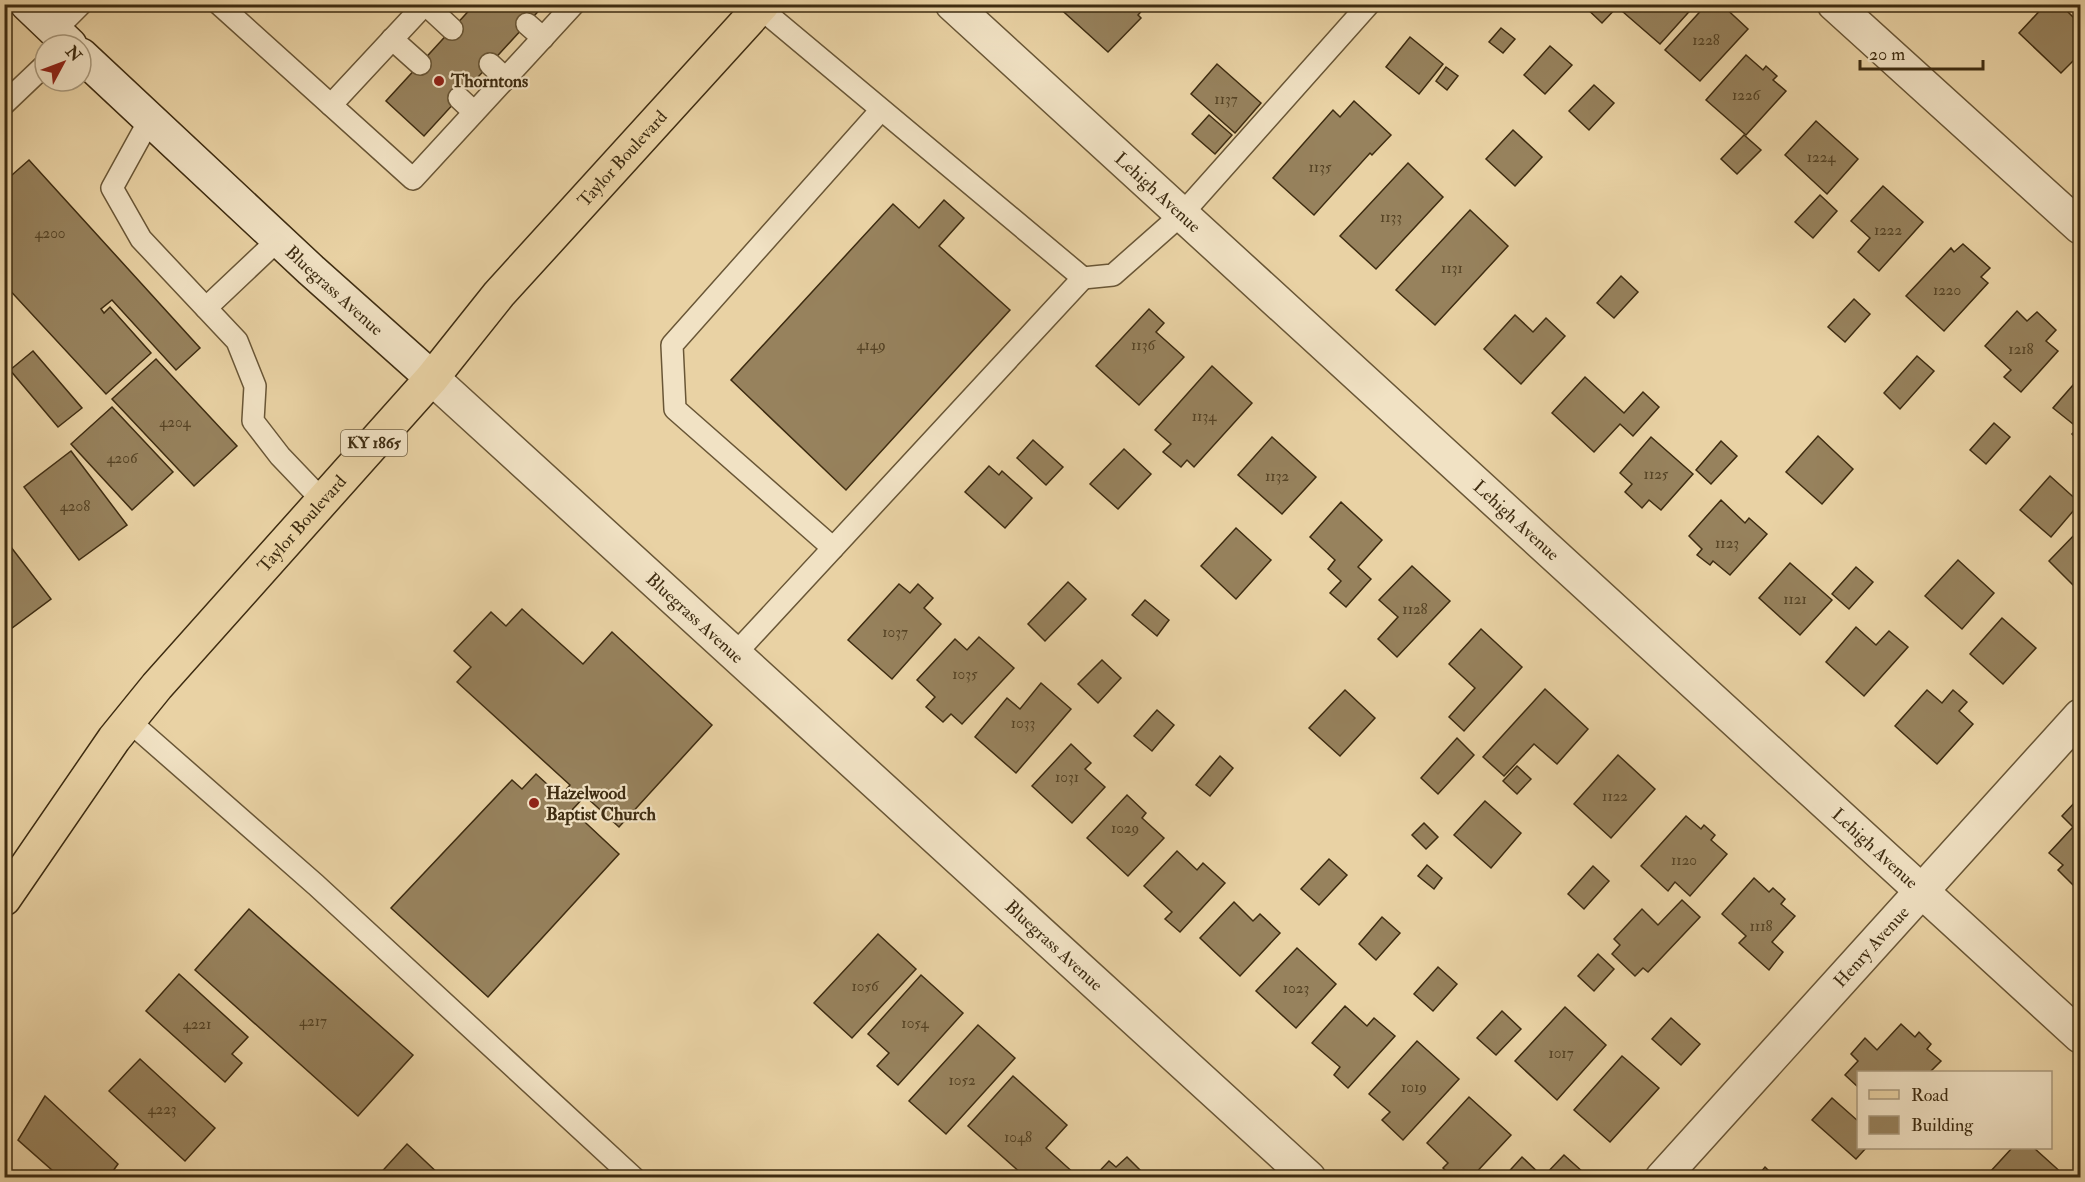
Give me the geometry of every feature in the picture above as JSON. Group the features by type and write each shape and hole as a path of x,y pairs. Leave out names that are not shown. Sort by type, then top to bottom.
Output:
{"main road":[{"name":"Taylor Boulevard","path":"4,899 114,739 157,687 432,378 500,294 762,6"}],"street":[{"name":"Bluegrass Avenue","path":"27,4 52,33"},
{"name":"Lehigh Avenue","path":"951,4 2080,1036"},
{"path":"1834,4 2080,227"},
{"name":"Bluegrass Avenue","path":"93,71 150,119 1310,1178"},
{"name":"Henry Avenue","path":"1662,1178 2080,716"}],"lane":[{"path":"70,33 81,4"},
{"path":"219,4 413,179 466,106 506,79 535,31 574,4"},
{"path":"331,105 425,4 452,29"},
{"path":"735,654 1083,278 1113,275 1182,214 1369,4"},
{"path":"762,6 881,110 1083,278"},
{"path":"392,39 420,64"},
{"path":"490,64 506,79"},
{"path":"4,104 33,76"},
{"path":"832,548 675,409 672,345 881,110"},
{"path":"150,119 112,188 141,239 237,341 255,386 253,421 280,456 322,501"},
{"path":"206,308 279,239"},
{"path":"129,722 316,885 634,1178"}],"building":[{"name":"Thorntons","path":"475,4 545,4 424,136 386,101"},
{"path":"1055,4 1144,4 1146,6 1138,15 1141,18 1108,52"},
{"path":"1582,4 1620,4 1602,23"},
{"path":"1629,4 1696,4 1660,44 1623,12"},
{"path":"1707,4 1721,4 1748,29 1700,81 1665,50"},
{"path":"2046,4 2060,4 2077,21 2080,18 2080,54 2061,73 2019,33"},
{"path":"1501,28 1515,39 1503,53 1489,42"},
{"path":"1410,37 1443,64 1419,94 1386,67"},
{"path":"1550,46 1572,65 1545,94 1524,75"},
{"path":"1746,55 1763,70 1766,66 1777,76 1773,80 1786,91 1746,135 1706,100"},
{"path":"1217,64 1261,103 1235,133 1191,94"},
{"path":"1446,67 1458,76 1447,90 1436,81"},
{"path":"1594,85 1614,103 1589,130 1569,111"},
{"path":"1354,101 1391,135 1372,155 1370,153 1314,215 1273,178 1333,110 1340,117"},
{"path":"1209,115 1232,135 1215,154 1192,134"},
{"path":"1816,121 1858,159 1827,194 1785,155"},
{"path":"1513,130 1542,157 1515,186 1486,159"},
{"path":"1744,135 1761,150 1737,174 1721,159"},
{"path":"29,160 200,348 176,370 112,300 101,309 104,313 110,307 151,353 106,394 4,284 4,182"},
{"path":"1408,163 1443,197 1376,269 1340,236"},
{"path":"1883,186 1923,222 1879,271 1858,252 1870,238 1851,221"},
{"path":"1820,195 1837,211 1813,238 1795,222"},
{"path":"944,200 964,218 939,246 1010,310 846,490 731,380 893,204 919,228"},
{"path":"1470,210 1508,246 1435,325 1396,290"},
{"path":"1963,244 1990,268 1981,277 1988,283 1944,331 1906,296 1951,248 1954,252"},
{"path":"1621,276 1638,292 1614,318 1597,303"},
{"path":"1854,299 1870,314 1845,342 1828,327"},
{"path":"1149,309 1164,323 1156,332 1184,357 1139,405 1096,366"},
{"path":"2017,311 2027,321 2037,312 2056,330 2046,341 2058,351 2021,392 2004,377 2011,370 1985,346"},
{"path":"1515,315 1533,332 1546,318 1565,336 1521,384 1484,349"},
{"path":"33,351 82,408 58,427 10,370"},
{"path":"1917,356 1934,371 1900,409 1884,393"},
{"path":"156,359 237,446 194,486 112,399"},
{"path":"1212,366 1252,403 1194,467 1187,460 1181,467 1163,452 1171,444 1155,430"},
{"path":"1585,377 1624,413 1643,392 1659,407 1633,436 1620,424 1594,452 1552,413"},
{"path":"2080,377 2080,442 2072,434 2078,428 2053,408"},
{"path":"112,407 173,472 132,510 71,444"},
{"path":"1994,423 2010,437 1986,464 1970,450"},
{"path":"1818,436 1853,469 1822,504 1786,472"},
{"path":"1272,437 1316,477 1282,514 1238,475"},
{"path":"1651,437 1693,474 1661,510 1649,500 1642,508 1625,492 1632,484 1620,473"},
{"path":"1033,440 1063,467 1046,485 1017,458"},
{"path":"1721,441 1737,456 1711,484 1696,470"},
{"path":"1124,449 1151,474 1118,509 1090,484"},
{"path":"71,451 127,525 79,560 24,487"},
{"path":"989,466 999,475 1002,471 1032,498 1005,528 965,492"},
{"path":"2050,476 2080,503 2051,537 2020,510"},
{"path":"1721,500 1745,523 1749,518 1767,534 1730,575 1713,561 1710,565 1697,555 1702,549 1689,536"},
{"path":"1341,502 1382,540 1358,567 1371,579 1346,607 1330,593 1341,581 1328,569 1335,560 1310,537"},
{"path":"1236,528 1271,560 1236,599 1201,566"},
{"path":"2079,530 2080,532 2080,592 2049,561"},
{"path":"4,538 51,599 4,634"},
{"path":"1958,560 1994,593 1962,629 1925,596"},
{"path":"1790,563 1832,600 1800,635 1759,598"},
{"path":"1412,566 1450,601 1397,657 1378,639 1398,617 1379,600"},
{"path":"1856,567 1873,582 1849,609 1832,594"},
{"path":"1068,582 1086,599 1045,641 1028,624"},
{"path":"899,584 910,593 918,584 933,598 924,608 941,624 892,679 848,640"},
{"path":"1145,600 1169,620 1157,636 1132,615"},
{"name":"Hazelwood Baptist Church","path":"522,609 583,664 612,632 712,725 619,827 585,796 572,810 619,854 488,997 391,908 512,780 522,789 536,774 560,796 570,785 457,682 471,667 454,651 491,612 506,626"},
{"path":"2002,618 2036,648 2003,684 1970,654"},
{"path":"1856,627 1876,645 1889,631 1908,647 1864,696 1826,662"},
{"path":"1481,629 1522,667 1464,731 1449,717 1475,688 1449,664"},
{"path":"979,637 1014,668 962,724 951,714 943,722 926,707 935,697 917,680 955,639 967,650"},
{"path":"1102,660 1121,678 1098,703 1078,684"},
{"path":"1041,683 1071,709 1016,773 975,737 1007,698 1020,709"},
{"path":"1545,689 1588,729 1557,764 1534,744 1504,776 1483,757"},
{"path":"1345,690 1375,718 1340,756 1309,728"},
{"path":"1927,690 1942,703 1953,690 1967,702 1959,711 1973,724 1937,764 1895,726"},
{"path":"1157,710 1174,725 1152,751 1134,736"},
{"path":"1457,738 1474,755 1438,794 1421,778"},
{"path":"1071,744 1091,763 1085,769 1105,787 1072,823 1032,786"},
{"path":"1618,755 1655,789 1611,838 1574,804"},
{"path":"1220,756 1233,768 1210,796 1196,785"},
{"path":"1517,766 1531,779 1517,794 1503,781"},
{"path":"1127,795 1146,813 1142,818 1164,838 1128,876 1087,838"},
{"path":"1485,801 1521,833 1491,868 1454,835"},
{"path":"2076,801 2080,805 2080,880 2074,886 2058,870 2063,865 2049,853 2073,827 2062,816"},
{"path":"1686,816 1701,829 1704,825 1715,835 1711,840 1727,854 1690,896 1675,882 1668,891 1641,866"},
{"path":"1424,823 1438,837 1426,849 1412,835"},
{"path":"1177,851 1197,870 1203,863 1225,883 1180,932 1165,919 1172,912 1144,886"},
{"path":"1329,859 1347,875 1319,905 1301,889"},
{"path":"1427,865 1442,878 1434,889 1418,876"},
{"path":"1593,866 1609,881 1584,909 1568,894"},
{"path":"1754,878 1769,892 1773,888 1785,899 1781,904 1795,916 1772,942 1783,952 1769,970 1739,943 1746,936 1722,914"},
{"path":"1682,900 1700,917 1648,972 1643,968 1635,976 1612,954 1620,945 1614,939 1642,909 1658,925"},
{"path":"1234,902 1253,921 1260,914 1280,933 1240,976 1200,938"},
{"path":"249,909 413,1055 358,1116 195,970"},
{"path":"1382,917 1400,933 1376,960 1359,944"},
{"path":"878,934 916,969 852,1038 814,1003"},
{"path":"1297,948 1336,984 1296,1028 1256,991"},
{"path":"1598,954 1614,969 1594,991 1578,976"},
{"path":"1438,967 1457,984 1433,1011 1414,994"},
{"path":"179,974 248,1037 232,1054 242,1063 225,1082 146,1011"},
{"path":"921,975 963,1013 898,1085 877,1066 889,1053 868,1034"},
{"path":"1345,1006 1367,1026 1374,1018 1395,1036 1348,1088 1334,1075 1340,1067 1312,1043"},
{"path":"1565,1007 1606,1045 1557,1100 1515,1061"},
{"path":"1502,1011 1521,1029 1496,1055 1477,1038"},
{"path":"1671,1018 1700,1044 1681,1065 1652,1039"},
{"path":"1901,1024 1915,1037 1919,1032 1931,1044 1927,1049 1941,1061 1931,1071 1857,1071 1857,1086 1845,1075 1858,1061 1851,1054 1865,1038 1877,1050"},
{"path":"978,1025 1015,1058 946,1134 909,1101"},
{"path":"1417,1041 1459,1079 1403,1140 1382,1120 1390,1112 1369,1094"},
{"path":"1622,1056 1659,1088 1610,1142 1574,1110"},
{"path":"140,1059 215,1128 185,1161 109,1091"},
{"path":"1013,1076 1067,1125 1046,1148 1076,1175 1074,1178 1019,1178 1022,1174 968,1126"},
{"path":"45,1096 118,1164 108,1178 61,1178 18,1140"},
{"path":"1469,1097 1511,1135 1471,1178 1453,1178 1443,1168 1448,1163 1427,1143"},
{"path":"1832,1098 1857,1120 1857,1149 1865,1149 1856,1159 1812,1120"},
{"path":"407,1144 443,1178 376,1178"},
{"path":"2011,1149 2035,1149 2064,1175 2062,1178 1996,1178 1990,1172"},
{"path":"1564,1155 1584,1173 1580,1178 1503,1178 1522,1157 1543,1177"},
{"path":"1127,1157 1148,1178 1093,1178 1109,1161 1116,1167"},
{"path":"1765,1167 1776,1178 1756,1178"}],"place":[{"name":"Thorntons","path":"439,81"},
{"name":"Hazelwood Baptist Church","path":"534,803"}]}
